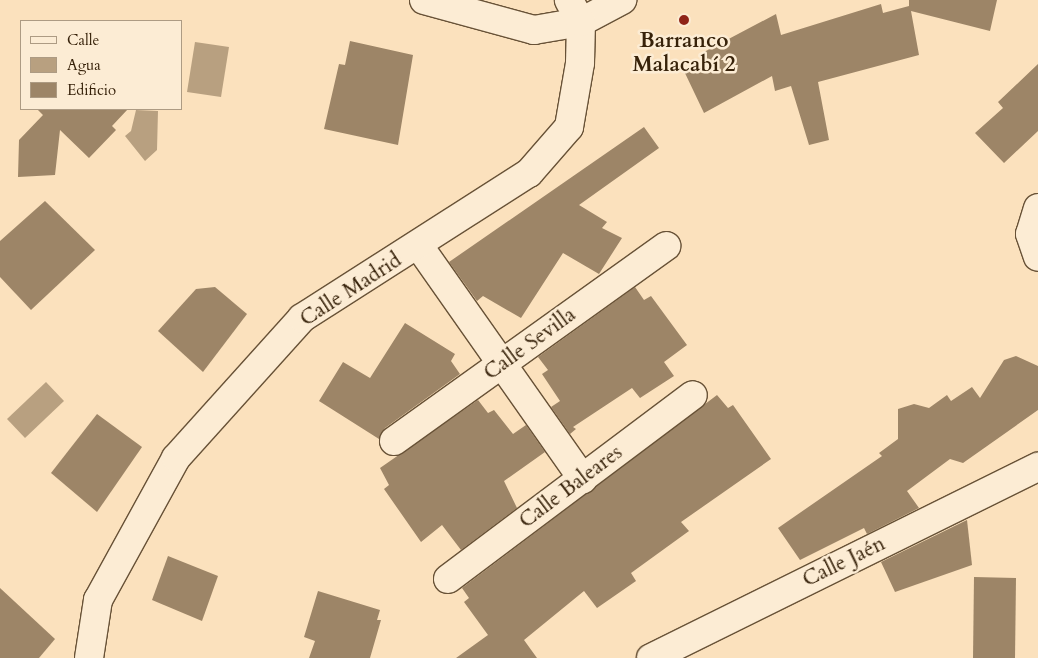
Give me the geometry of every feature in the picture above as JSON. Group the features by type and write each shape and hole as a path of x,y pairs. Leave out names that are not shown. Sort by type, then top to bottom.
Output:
{"street":[{"path":"424,0 534,30 575,11 622,0"},
{"name":"Calle Madrid","path":"89,658 98,600 176,458 302,318 419,246 529,173 569,127 580,63 575,11"},
{"path":"1038,208 1030,234 1038,257"},
{"path":"419,246 583,479"},
{"name":"Calle Sevilla","path":"394,442 666,246"},
{"name":"Calle Baleares","path":"448,579 693,395"},
{"name":"Calle Jaén","path":"651,658 1038,467"}],"water":[{"path":"195,42 229,47 221,97 187,92"},
{"path":"136,110 158,111 157,150 145,161 125,136 131,131"},
{"path":"46,382 64,401 25,438 7,419"}],"building":[{"path":"909,0 997,0 990,31 911,11 919,55 818,82 829,140 809,145 791,86 775,91 772,76 704,113 684,71 700,62 704,52 776,14 781,35 881,4 883,13 909,6"},
{"path":"350,41 413,55 398,145 324,129 339,64 345,65"},
{"path":"1038,64 1038,131 1004,163 975,133 1003,108 998,102"},
{"path":"38,110 127,110 112,126 116,130 89,158 60,130 55,175 18,177 19,140 43,115"},
{"path":"644,127 659,148 579,205 607,222 602,228 622,238 599,274 563,253 521,318 483,296 477,301 449,262"},
{"path":"45,201 95,250 31,310 0,277 0,241"},
{"path":"215,287 247,314 203,372 158,331 196,289"},
{"path":"635,287 644,300 651,296 687,345 664,362 674,376 640,398 632,388 573,427 576,429 570,434 551,407 560,401 542,374 548,370 538,357"},
{"path":"405,323 455,354 451,361 460,374 385,428 379,439 319,401 343,362 370,378"},
{"path":"1016,356 1038,366 1038,410 963,463 950,459 907,491 919,508 867,534 864,528 800,560 778,528 882,456 879,453 898,439 898,409 914,404 929,408 947,395 951,401 972,387 980,398 1004,360"},
{"path":"717,395 728,408 733,405 771,459 681,522 689,531 631,573 636,581 597,608 584,591 524,640 537,658 456,658 488,635 464,602 469,598 462,588"},
{"path":"478,400 488,413 494,410 513,434 526,425 545,452 504,481 517,508 461,550 442,525 421,542 384,489 389,485 380,468"},
{"path":"97,414 142,447 97,512 51,473"},
{"path":"967,520 972,565 895,592 881,562"},
{"path":"168,556 218,576 202,621 152,600"},
{"path":"974,577 1016,578 1015,658 973,658"},
{"path":"0,588 55,639 39,658 0,658"},
{"path":"318,591 380,610 377,620 381,620 370,658 309,658 315,641 304,637"}],"place":[{"name":"Barranco Malacabí 2","path":"684,20"}]}
